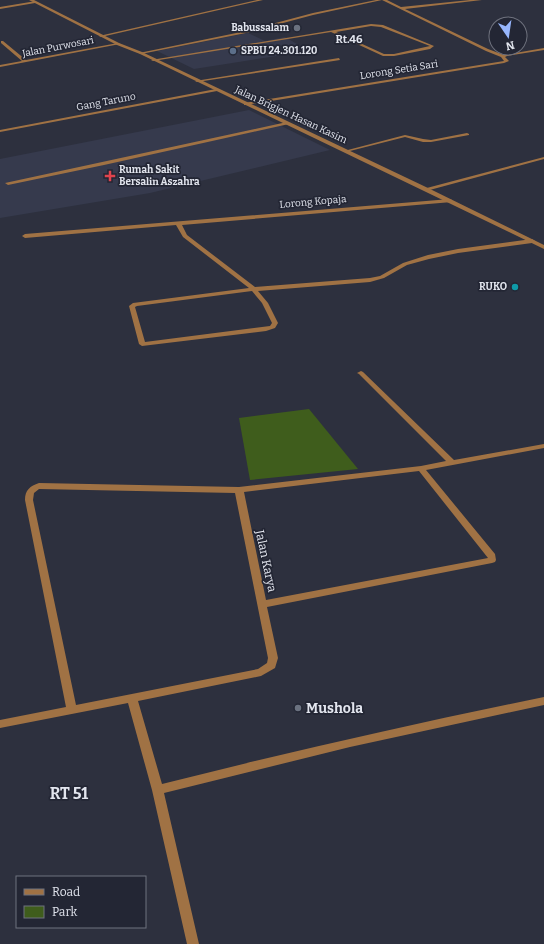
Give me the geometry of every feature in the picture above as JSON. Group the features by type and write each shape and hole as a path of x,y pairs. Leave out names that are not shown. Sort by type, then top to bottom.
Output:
{"street":[{"path":"102,36 260,0"},
{"path":"141,53 246,32 321,12 383,0 488,50"},
{"path":"401,8 480,0"},
{"path":"0,8 33,1"},
{"name":"Jalan Brigjen Hasan Kasim","path":"33,1 118,44 141,53 544,247"},
{"path":"153,60 331,31 378,25 432,46 430,48 394,55 383,55 331,31"},
{"path":"2,42 25,61"},
{"name":"Jalan Purwosari","path":"0,66 118,44"},
{"name":"Lorong Setia Sari","path":"528,52 544,49"},
{"name":"Lorong Setia Sari","path":"246,104 504,62 506,61 504,56"},
{"path":"197,81 339,59"},
{"name":"Gang Taruno","path":"0,131 216,90"},
{"path":"8,183 104,164 287,123"},
{"path":"346,151 405,136 410,136 422,141 431,141 467,134"},
{"path":"426,189 544,158"},
{"name":"Lorong Kopaja","path":"25,236 450,201"},
{"path":"178,223 185,236 254,289 265,303 275,323 273,327 266,329 144,344 141,343 132,306 135,304 254,289 370,280 388,274 402,266 428,257 458,251 532,241"},
{"path":"361,373 452,462"},
{"path":"72,710 28,495 32,489 39,486 239,490 421,468 544,446"},
{"path":"263,604 492,560 492,556 421,468"},
{"name":"Jalan Karya","path":"0,724 267,669 271,665 273,658 239,490"},
{"path":"132,698 158,790 193,944"},
{"path":"158,790 294,755 424,725 544,701"}],"shaded area":[{"name":"SPBU 24.301.120","path":"248,33 265,41 285,37 309,51 194,69 157,51"},
{"name":"Rumah Sakit Bersalin Aszahra","path":"249,110 330,150 150,193 0,218 0,159"}],"green space":[{"path":"309,409 358,469 250,480 239,418"}],"place":[{"name":"Babussalam","path":"297,28"},
{"name":"SPBU 24.301.120","path":"233,51"},
{"name":"Rumah Sakit Bersalin Aszahra","path":"110,176"},
{"name":"RUKO","path":"515,287"},
{"name":"Mushola","path":"298,708"}],"district":[{"name":"Rt.46","path":"349,39"},
{"name":"RT 51","path":"69,793"}]}
